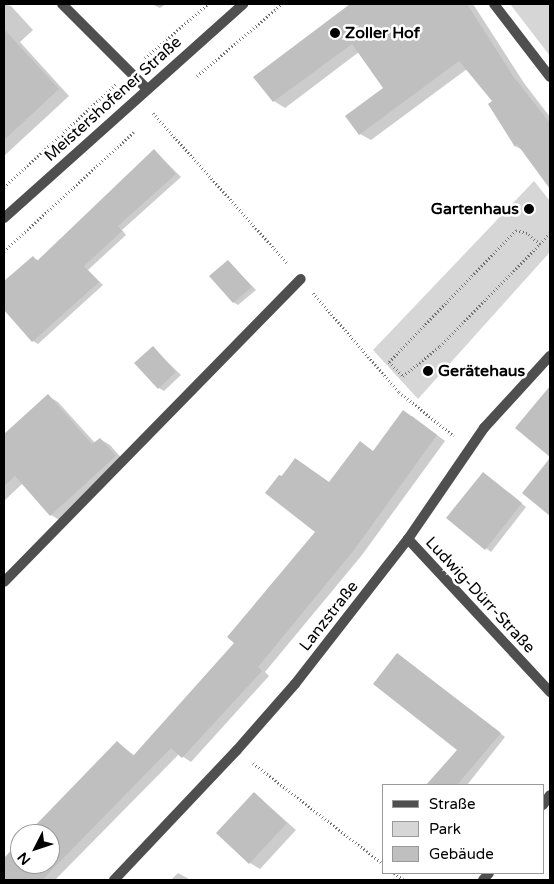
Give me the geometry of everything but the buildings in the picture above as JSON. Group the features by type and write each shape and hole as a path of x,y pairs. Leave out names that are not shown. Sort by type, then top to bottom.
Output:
{"street":[{"path":"62,4 146,88"},
{"name":"Meistershofener Straße","path":"4,218 146,88 243,4"},
{"path":"494,4 550,77"},
{"path":"4,582 301,279"},
{"name":"Lanzstraße","path":"114,880 237,750 295,684 408,539 484,428 550,356"},
{"name":"Ludwig-Dürr-Straße","path":"408,539 550,692"}],"path":[{"path":"4,187 129,72 208,4"},
{"path":"191,81 282,4"},
{"path":"146,120 160,107"},
{"path":"4,251 139,127"},
{"path":"540,244 516,230 389,362 403,376 440,346 540,244 550,233"},
{"path":"237,750 382,863"}],"green space":[{"path":"510,4 550,4 550,56"},
{"path":"534,181 550,201 550,252 418,399 373,350"}],"place":[{"name":"Zoller Hof","path":"335,33"},
{"name":"Gartenhaus","path":"529,209"},
{"name":"Gerätehaus","path":"428,371"}]}
